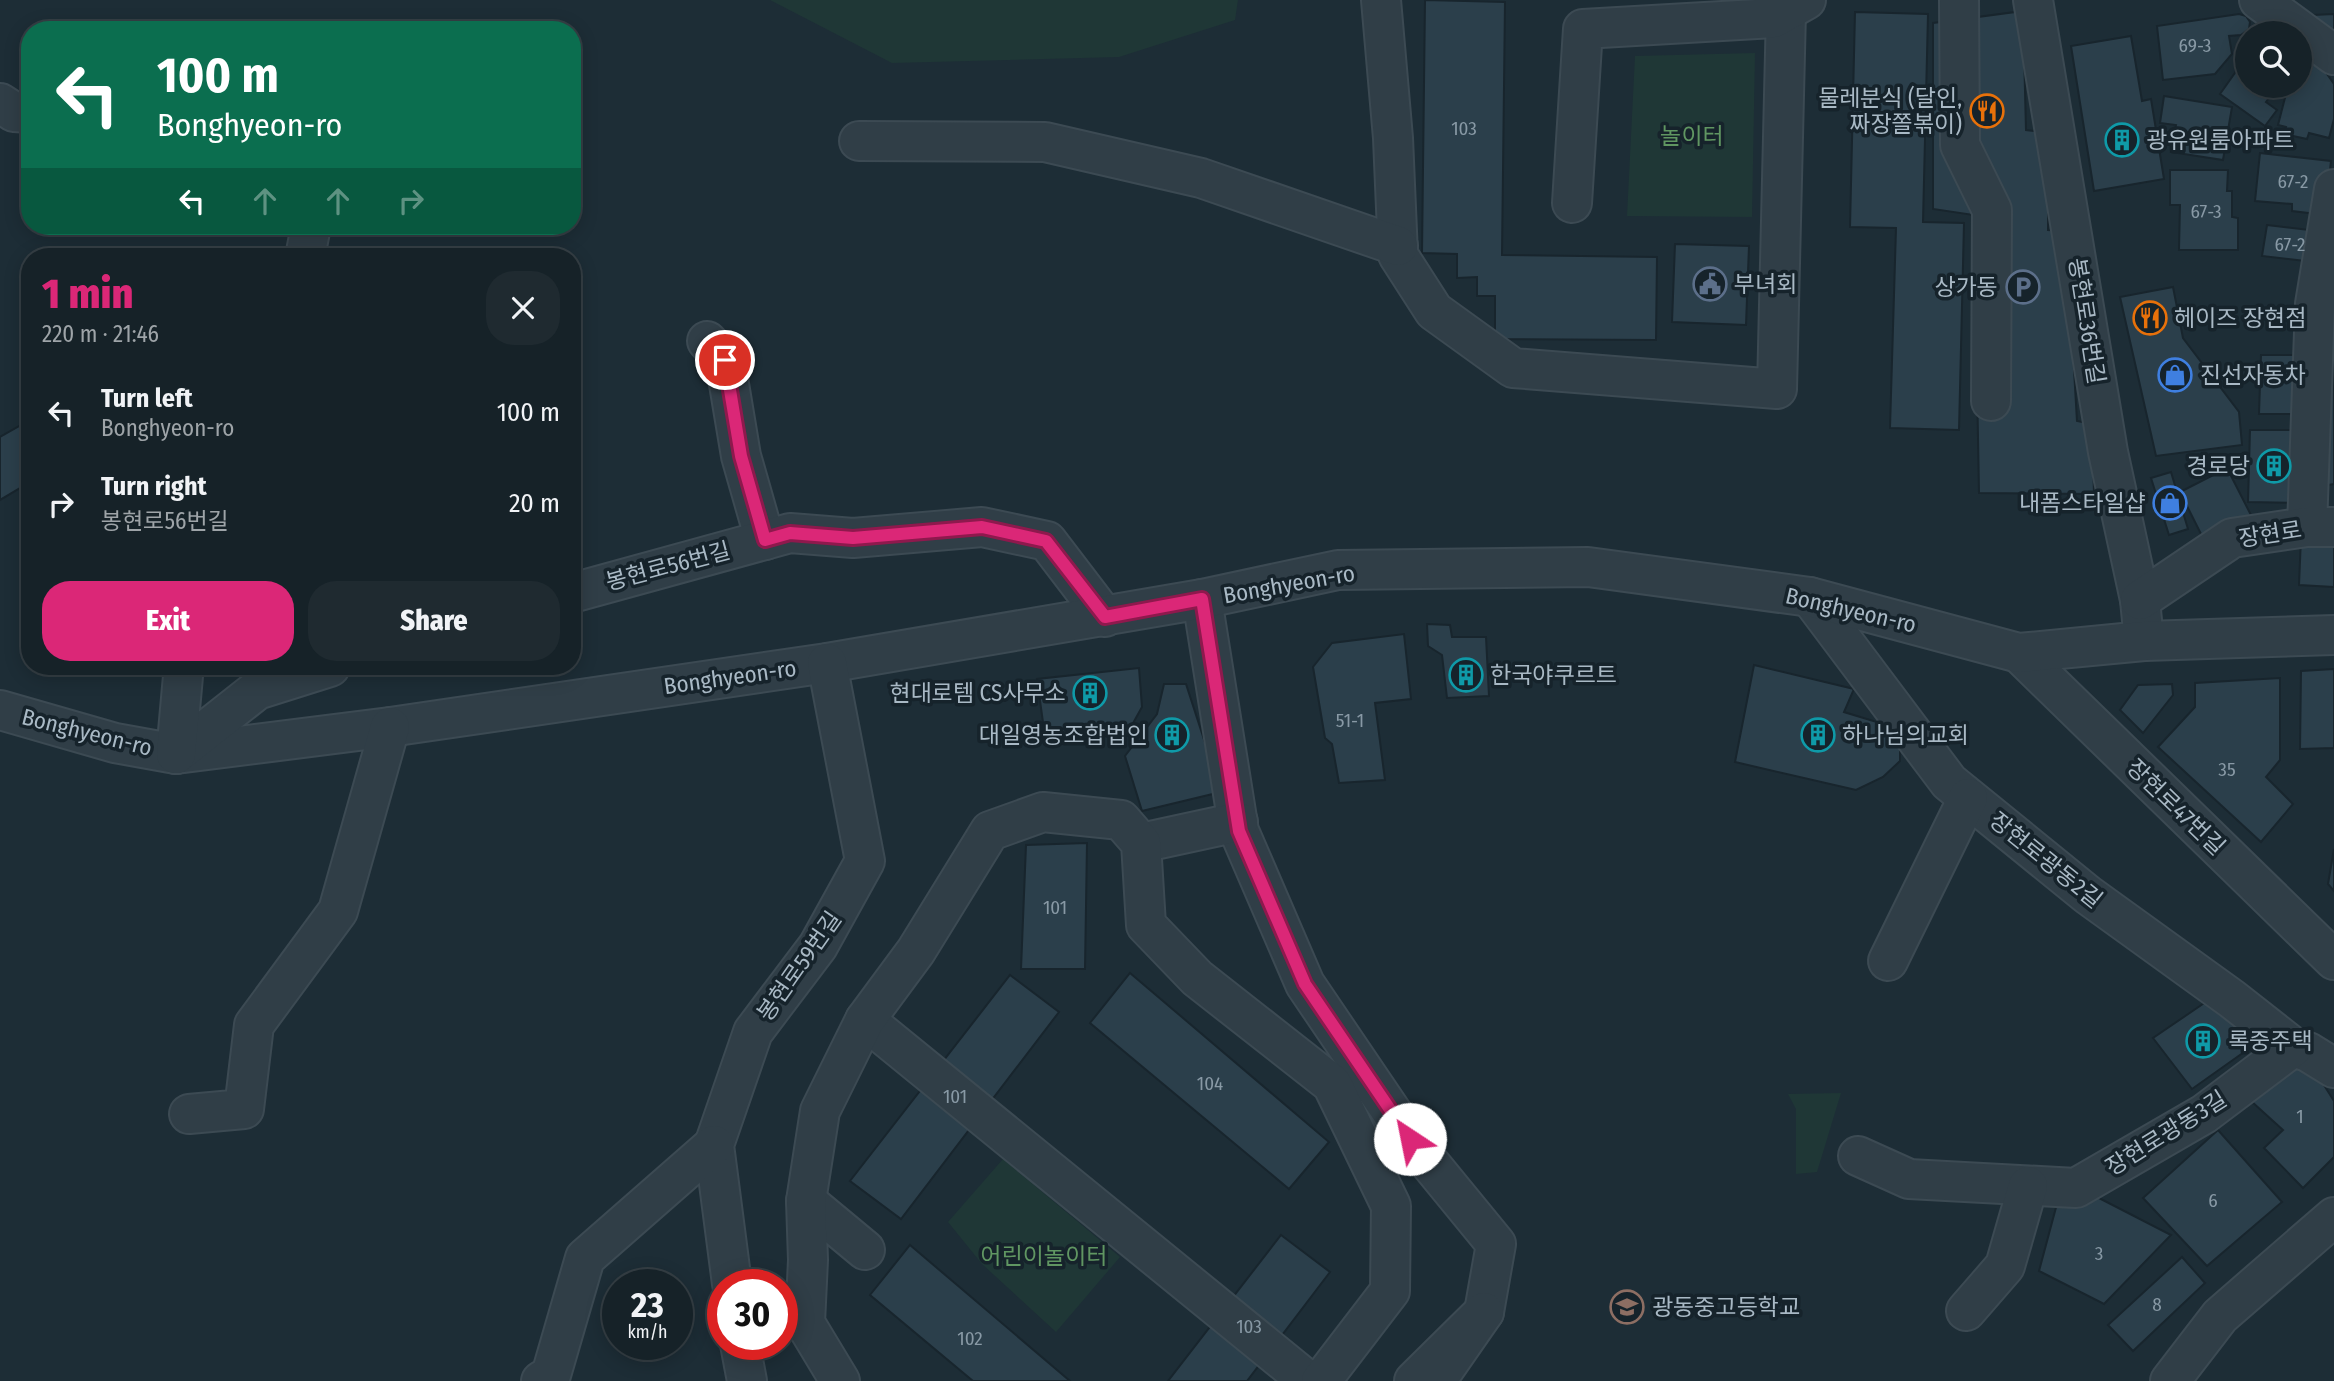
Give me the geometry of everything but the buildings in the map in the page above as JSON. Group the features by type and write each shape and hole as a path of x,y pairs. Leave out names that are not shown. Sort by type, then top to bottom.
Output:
{"street":[{"path":"1381,0 1393,138 1398,255 1434,311 1513,368 1776,390 1796,6"},
{"path":"1959,0 1960,145 1992,210 1991,401"},
{"name":"봉현로36번길","path":"2033,0 2108,452 2140,600 2144,641"},
{"path":"2259,0 2334,55"},
{"path":"1572,203 1583,29 1774,18 1796,6"},
{"path":"0,103 21,112"},
{"path":"859,141 1045,142 1201,178 1398,246"},
{"path":"2320,527 2315,304 2334,189"},
{"path":"707,341 725,360 741,456 765,540"},
{"name":"봉현로56번길","path":"581,591 790,533 853,538 982,527 1046,541 1105,617"},
{"name":"장현로","path":"2140,600 2232,538 2320,527"},
{"name":"Bonghyeon-ro","path":"0,709 115,743 176,754 390,727 827,663 1105,617 1338,570 1588,567 1810,597 2019,653 2144,641 2334,635"},
{"name":"장현로광동2길","path":"1810,597 1949,782 2088,895 2232,999 2293,1047 2308,1052 2334,1068"},
{"path":"1202,599 1239,831 1305,984 1410,1139 1496,1244 1484,1312 1436,1381"},
{"name":"장현로47번길","path":"2019,653 2334,960"},
{"name":"봉현로59번길","path":"730,1269 713,1145 753,1032 818,946 865,861 827,663"},
{"path":"176,754 183,675"},
{"path":"176,754 257,690 305,675"},
{"path":"190,1114 244,1109 254,1025 338,911 390,727"},
{"path":"1888,961 1968,798"},
{"path":"840,1381 806,1323 807,1201 820,1111 865,1020 916,951 990,831 1043,812 1121,821 1141,843 1146,925 1197,978 1332,1084 1391,1206 1390,1291 1321,1381"},
{"path":"1141,843 1238,822"},
{"path":"865,1020 1308,1381"},
{"name":"장현로광동3길","path":"1858,1156 1909,1179 2076,1188 2204,1114 2293,1047"},
{"name":"봉현로59번길","path":"541,1381 551,1375 585,1258 713,1145"},
{"path":"1966,1311 2006,1266 2028,1186"},
{"path":"807,1201 865,1250"},
{"path":"2173,1376 2220,1317 2334,1217"},
{"path":"1414,1381 1484,1312"},
{"path":"743,1360 747,1381"}],"green space":[{"path":"770,0 1238,0 1235,20 1119,57 892,63"},
{"name":"놀이터","path":"1755,53 1752,217 1627,216 1635,56"},
{"path":"1841,1093 1817,1172 1796,1174 1796,1109 1788,1094"},
{"name":"어린이놀이터","path":"1003,1159 1120,1257 1056,1332 982,1264 948,1222"}],"place":[{"name":"물레분식 (달인, 짜장쫄볶이)","path":"1987,111"},
{"name":"광유원룸아파트","path":"2122,140"},
{"name":"부녀회","path":"1710,284"},
{"name":"상가동","path":"2023,287"},
{"name":"헤이즈 장현점","path":"2150,318"},
{"name":"진선자동차","path":"2175,375"},
{"name":"경로당","path":"2274,466"},
{"name":"내폼스타일샵","path":"2170,503"},
{"name":"한국야쿠르트","path":"1466,675"},
{"name":"현대로템 CS사무소","path":"1090,693"},
{"name":"대일영농조합법인","path":"1172,735"},
{"name":"하나님의교회","path":"1818,735"},
{"name":"록중주택","path":"2203,1041"},
{"name":"광동중고등학교","path":"1627,1307"}],"route":[{"path":"725,360 741,456 765,540 790,533 853,538 982,527 1046,541 1105,617 1202,599 1239,831 1305,984 1410,1139"}]}
